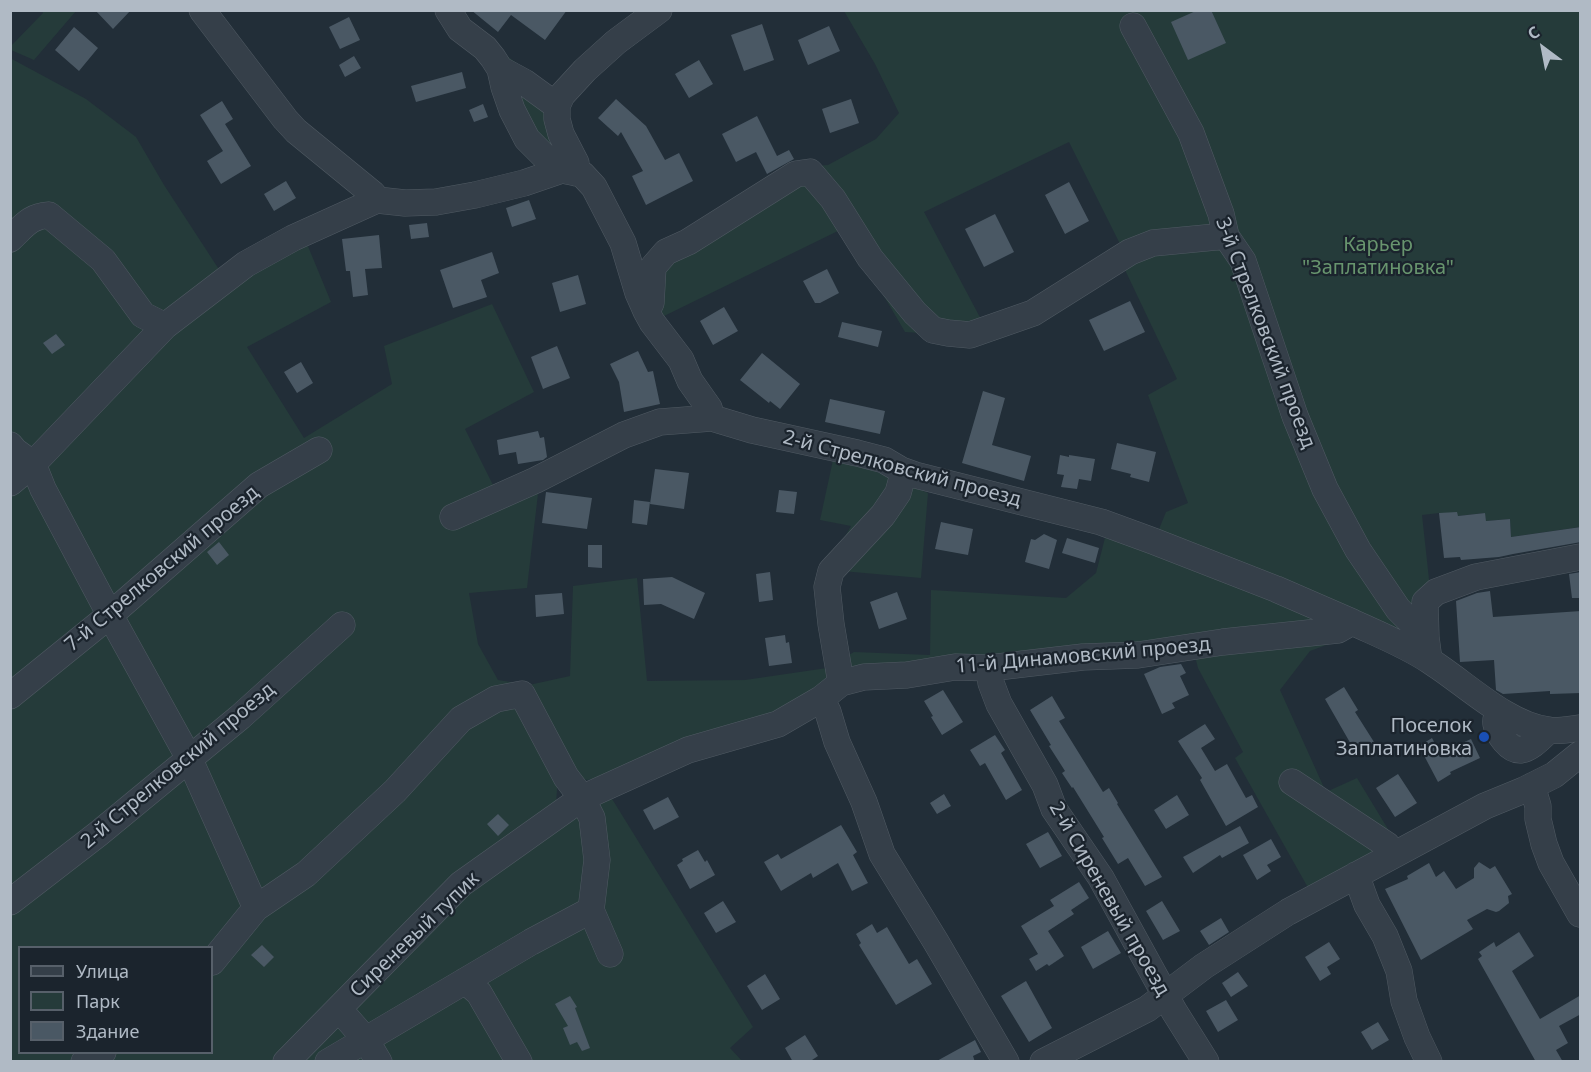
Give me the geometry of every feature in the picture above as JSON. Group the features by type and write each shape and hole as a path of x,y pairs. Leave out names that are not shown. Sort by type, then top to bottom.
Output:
{"street":[{"path":"202,10 296,131 373,194 377,200"},
{"path":"448,10 460,29 485,48 500,69 512,110 527,139 543,155 569,171 582,174 594,187 623,243 638,293 646,311 681,360 690,381 709,408 712,418"},
{"path":"10,483 33,464 165,326 246,264 292,238 339,219 377,200 405,203 436,202 476,195 569,171 576,163 561,134 557,119 557,106 562,95 616,42 659,10"},
{"name":"3-й Стрелковский проезд","path":"1133,26 1191,133 1221,214 1226,236 1243,261 1295,416 1325,489 1365,560 1428,649"},
{"path":"500,69 524,82 557,106"},
{"path":"628,259 643,259 688,242 796,174 810,172 833,199 870,258 915,313 933,330 970,335 1033,313 1130,252 1153,243 1226,236"},
{"path":"10,239 27,222 38,216 49,215 103,260 143,315 165,326"},
{"path":"646,311 651,303 653,267 666,252"},
{"name":"2-й Стрелковский проезд","path":"453,517 537,480 624,435 660,423 712,418 752,430 884,460 904,471 1101,522 1276,589 1352,622"},
{"path":"10,445 15,452 33,464 43,489 189,758 256,908"},
{"name":"7-й Стрелковский проезд","path":"10,696 110,615 259,485 319,450"},
{"path":"904,471 898,493 883,515 831,572 826,587 839,666 831,691 828,712 837,742 864,802 882,854 1006,1062"},
{"path":"1428,649 1425,602 1436,592 1476,577 1581,557"},
{"path":"1352,622 1391,639 1428,649 1500,711 1526,724 1549,730 1581,729"},
{"name":"11-й Динамовский проезд","path":"582,798 687,750 778,724 831,691 864,677 907,675 955,667 989,668 1083,657 1138,655 1223,642 1338,630 1352,622"},
{"name":"2-й Стрелковский проезд","path":"10,902 98,834 240,717 342,625"},
{"name":"2-й Сиреневый проезд","path":"989,668 991,683 999,704 1045,785 1054,809 1101,878 1174,1011 1206,1062"},
{"path":"213,961 256,908 306,874 395,792 461,719 496,699 522,694 566,777 582,798 592,818 597,860 591,910 610,954"},
{"path":"1043,1062 1147,1009 1204,966 1288,912 1485,806 1554,775 1581,754"},
{"path":"1292,782 1387,845 1394,854"},
{"path":"1532,786 1538,806 1538,819 1544,844 1551,863 1581,914"},
{"name":"Сиреневый тупик","path":"286,1062 461,884 582,798"},
{"path":"1356,876 1367,905 1385,936 1400,971 1404,1001 1429,1062"},
{"path":"328,1062 531,942 591,910"},
{"path":"465,981 479,993 519,1062"},
{"path":"339,1009 366,1040 379,1062"},
{"path":"84,1062 101,1054"}],"green space":[{"path":"42,11 76,11 34,60 11,50 11,46 43,13"},
{"name":"Карьер \"Заплатиновка\"","path":"844,11 1580,11 1580,527 1511,537 1510,519 1486,521 1484,513 1458,516 1439,513 1422,515 1433,616 1417,643 1157,534 1166,512 1188,503 1148,395 1177,379 1126,272 1123,250 1069,142 924,212 983,323 936,334 905,332 844,228 660,318 665,261 800,167 828,165 876,139 899,113 875,64"},
{"path":"496,48 555,91 559,144 545,153"},
{"path":"10,58 86,99 136,137 164,185 222,274 305,239 331,302 247,347 304,438 392,384 384,346 492,304 534,392 465,429 495,489 539,485 527,588 469,593 478,644 498,680 529,685 570,676 573,586 637,578 647,681 745,680 827,668 854,652 930,655 931,590 1066,598 1096,573 1106,534 1331,623 907,670 623,772 588,780 558,775 556,804 277,1061 11,1061"},
{"path":"833,460 867,468 928,493 921,578 842,571 832,559 851,526 820,520"},
{"path":"1340,640 1310,651 1280,690 1326,792 1357,778 1397,844 1311,893 1235,758 1243,752 1198,668 1194,652"},
{"path":"609,794 753,1027 730,1048 742,1061 299,1062 467,890"}],"building":[{"path":"95,10 131,10 113,29"},
{"path":"471,10 567,10 545,40 511,15 498,32"},
{"path":"1198,10 1211,10 1226,43 1188,60 1171,22"},
{"path":"349,17 360,40 340,49 329,27"},
{"path":"762,24 774,60 744,71 731,35"},
{"path":"829,26 840,51 808,65 798,40"},
{"path":"74,27 98,48 79,71 55,50"},
{"path":"354,56 361,68 345,77 339,65"},
{"path":"699,60 713,84 689,98 675,74"},
{"path":"462,72 466,88 416,102 411,86"},
{"path":"616,99 646,126 665,160 679,153 693,181 646,205 632,176 643,171 621,132 618,136 598,118"},
{"path":"851,99 859,123 830,133 822,109"},
{"path":"222,101 233,119 225,124 251,166 221,184 207,161 223,151 200,115"},
{"path":"483,104 488,117 474,122 469,110"},
{"path":"757,116 777,156 789,150 794,159 767,174 756,152 736,162 722,134"},
{"path":"286,181 296,198 274,211 264,194"},
{"path":"1069,182 1089,221 1065,234 1045,195"},
{"path":"529,200 536,219 512,227 506,208"},
{"path":"995,214 1014,252 984,267 965,229"},
{"path":"427,223 429,237 411,239 409,225"},
{"path":"379,235 382,268 365,269 368,295 353,297 350,271 346,271 342,239"},
{"path":"492,252 499,273 481,280 487,297 453,308 440,270"},
{"path":"827,269 839,293 820,303 815,303 803,281"},
{"path":"578,275 586,304 560,312 552,283"},
{"path":"1130,301 1145,332 1104,351 1089,320"},
{"path":"724,307 738,331 713,345 700,321"},
{"path":"842,322 882,331 878,347 838,337"},
{"path":"56,334 65,345 52,354 43,343"},
{"path":"557,346 570,378 543,389 531,357"},
{"path":"638,351 648,372 653,371 660,404 624,412 619,382 610,364"},
{"path":"762,353 800,384 780,409 740,380"},
{"path":"301,362 313,383 297,393 284,372"},
{"path":"983,391 1005,398 992,445 1031,456 1024,481 962,463"},
{"path":"830,399 885,411 880,434 825,422"},
{"path":"538,431 540,438 544,437 547,457 543,460 518,464 516,452 499,455 497,440"},
{"path":"1117,443 1156,452 1149,482 1111,469"},
{"path":"1060,455 1095,459 1091,481 1079,479 1077,489 1061,487 1064,475 1057,474"},
{"path":"655,469 689,473 684,509 650,504"},
{"path":"779,490 797,492 794,514 776,512"},
{"path":"546,492 592,498 587,529 542,523"},
{"path":"634,500 650,502 647,525 632,523"},
{"path":"1457,512 1458,516 1485,513 1486,521 1510,519 1511,537 1581,527 1581,542 1499,557 1461,560 1460,557 1444,558 1439,513"},
{"path":"941,522 973,529 968,555 935,549"},
{"path":"1044,534 1057,540 1049,569 1025,562 1031,539 1035,540"},
{"path":"1067,538 1099,548 1095,563 1062,553"},
{"path":"219,542 229,555 217,565 207,552"},
{"path":"588,545 602,545 602,568 588,567"},
{"path":"770,572 773,600 759,602 756,574"},
{"path":"1581,572 1581,598 1572,598 1569,574"},
{"path":"672,577 705,593 694,619 661,604 644,605 643,579"},
{"path":"1490,591 1493,617 1581,611 1581,693 1550,694 1550,691 1503,694 1496,690 1494,660 1460,662 1456,601"},
{"path":"897,592 907,619 879,629 870,602"},
{"path":"562,593 564,614 536,617 535,595"},
{"path":"785,635 786,643 789,642 792,663 769,666 765,638"},
{"path":"1181,664 1186,673 1180,676 1189,695 1172,703 1175,708 1162,714 1144,674 1160,667"},
{"path":"1344,687 1358,710 1355,712 1374,742 1356,753 1325,699"},
{"path":"943,690 963,722 942,735 924,701"},
{"path":"1052,696 1065,718 1059,721 1103,792 1109,788 1162,877 1145,886 1128,858 1118,864 1102,838 1104,837 1062,773 1065,771 1030,710"},
{"path":"1205,724 1215,739 1201,748 1215,771 1227,764 1246,798 1252,795 1258,807 1226,826 1200,780 1202,778 1178,741"},
{"path":"995,735 1005,750 1001,753 1022,790 1006,800 985,763 980,766 970,750"},
{"path":"1432,738 1440,753 1471,739 1480,758 1450,772 1451,774 1438,782 1419,746"},
{"path":"1398,774 1417,803 1395,817 1376,788"},
{"path":"944,794 951,806 937,814 930,803"},
{"path":"1177,795 1189,815 1166,829 1154,810"},
{"path":"668,797 679,817 654,830 643,810"},
{"path":"498,814 509,825 498,836 487,824"},
{"path":"841,825 857,852 853,855 868,883 852,891 838,863 813,878 811,873 781,891 764,862 778,854 781,859"},
{"path":"1240,826 1249,843 1222,858 1220,855 1193,873 1183,857"},
{"path":"1048,832 1062,856 1040,868 1026,844"},
{"path":"1271,839 1281,857 1267,865 1271,871 1257,880 1243,855"},
{"path":"698,850 705,862 707,860 715,875 690,889 677,865 683,861 682,859"},
{"path":"1479,862 1490,869 1495,866 1512,894 1508,896 1509,903 1499,911 1487,909 1467,920 1473,929 1421,960 1385,889 1408,879 1407,876 1429,863 1436,877 1444,871 1456,889 1474,878 1474,868"},
{"path":"1079,882 1089,898 1071,910 1074,914 1048,931 1064,956 1036,971 1029,959 1038,954 1021,926 1054,906 1050,900"},
{"path":"723,901 736,922 716,933 704,913"},
{"path":"1162,901 1180,931 1163,940 1146,911"},
{"path":"1221,918 1229,932 1209,945 1200,931"},
{"path":"872,924 877,933 887,927 909,964 917,959 932,984 896,1005 859,945 861,943 856,934"},
{"path":"1108,931 1121,953 1093,969 1081,947"},
{"path":"1519,932 1534,956 1512,971 1540,1019 1581,995 1581,1014 1559,1026 1568,1043 1556,1050 1563,1062 1536,1062 1478,959 1482,956 1479,952 1494,942 1496,947"},
{"path":"1329,942 1340,959 1327,967 1331,974 1320,981 1305,957"},
{"path":"262,945 274,957 264,967 251,955"},
{"path":"1238,972 1248,986 1231,997 1222,983"},
{"path":"765,974 780,999 762,1010 747,986"},
{"path":"1026,981 1052,1028 1029,1042 1001,996"},
{"path":"570,996 577,1007 575,1008 590,1048 582,1051 577,1042 570,1045 563,1028 568,1026 555,1004"},
{"path":"1226,1000 1238,1020 1218,1032 1206,1011"},
{"path":"1378,1022 1389,1040 1372,1050 1361,1032"},
{"path":"805,1035 818,1056 809,1062 793,1062 785,1048"},
{"path":"975,1040 981,1052 973,1056 975,1062 935,1062"}],"place":[{"name":"Поселок Заплатиновка","path":"1484,737"}]}
